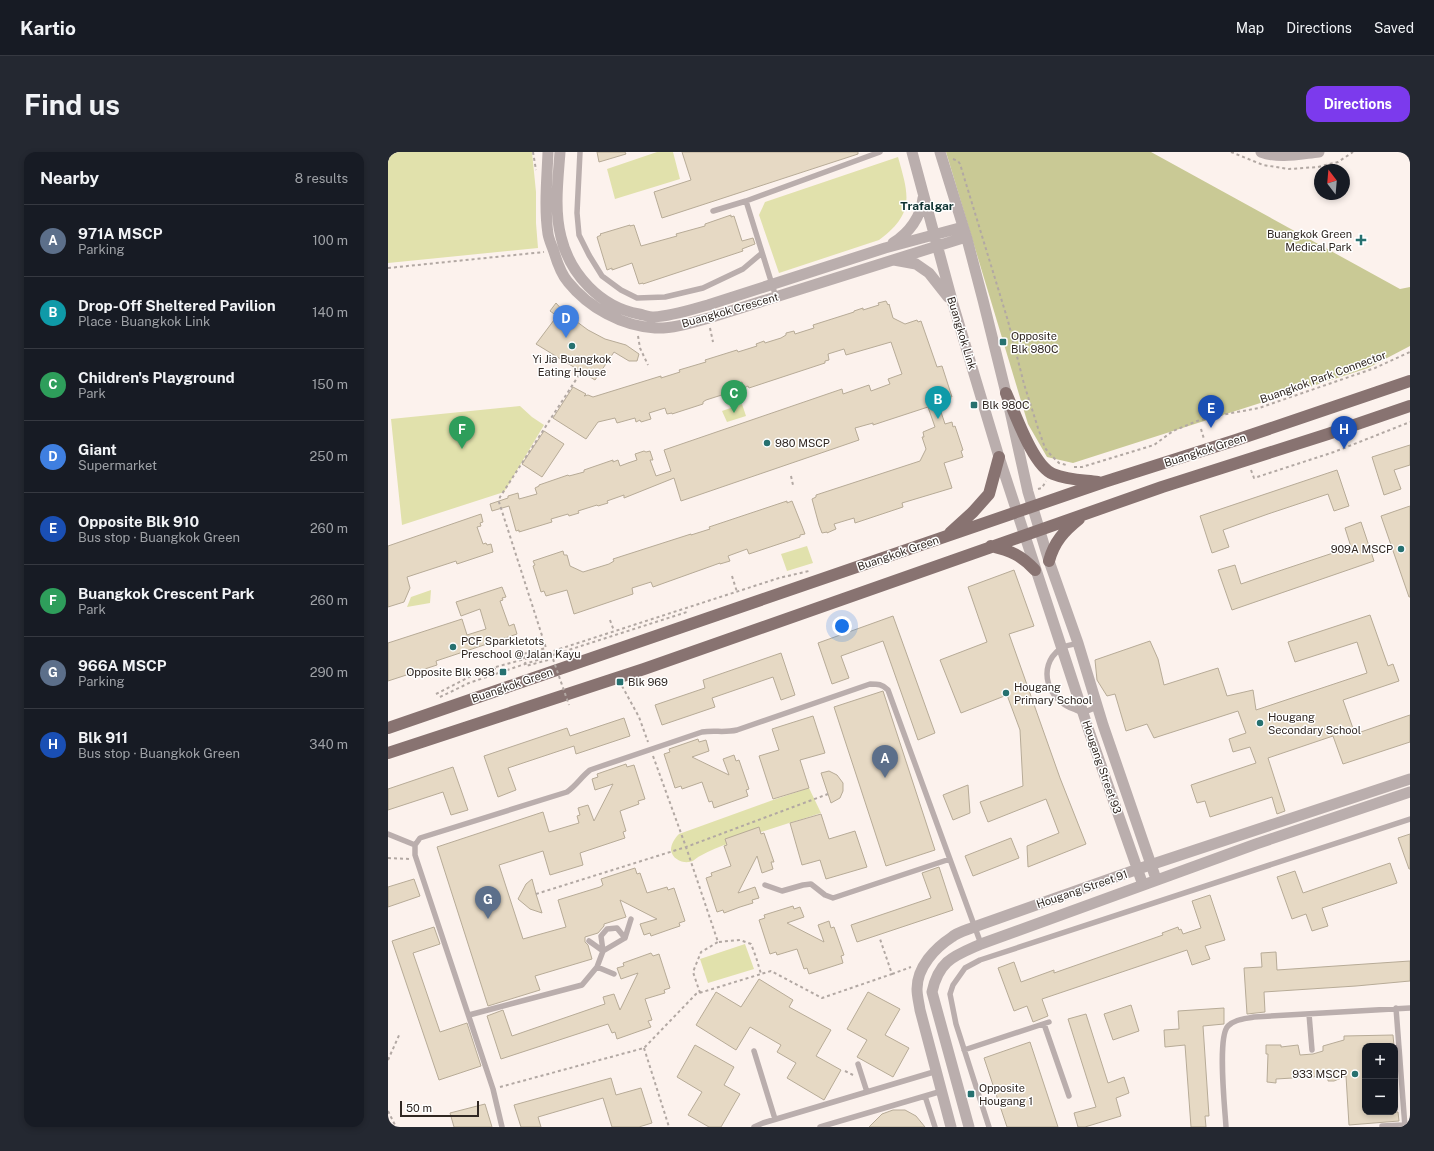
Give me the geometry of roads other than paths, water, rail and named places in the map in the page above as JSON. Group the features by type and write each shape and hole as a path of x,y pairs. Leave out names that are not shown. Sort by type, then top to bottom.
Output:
{"main road":[{"name":"Buangkok Green","path":"388,728 1104,482 1236,440 1410,381"},
{"path":"1006,393 1032,451 1040,464 1051,474 1069,479 1104,482"},
{"name":"Buangkok Green","path":"388,753 644,669 991,546 1184,480 1410,406"},
{"path":"944,537 973,512 989,494 999,457"},
{"path":"1049,561 1052,550 1058,540 1085,514"},
{"path":"991,546 1010,551 1025,559 1035,570"}],"street":[{"name":"Buangkok Crescent","path":"548,152 546,209 548,236 567,281 584,298 604,313 632,324 656,328 686,324 776,297 892,259 936,240"},
{"name":"Buangkok Crescent","path":"560,152 557,205 561,236 570,263 581,279 610,304 632,312 653,317 686,311 885,248 936,240 964,232"},
{"name":"Buangkok Link","path":"912,152 953,304 1017,512"},
{"path":"940,152 964,232 1006,393 1032,507"},
{"path":"1261,152 1265,154 1289,156 1319,152"},
{"name":"Buangkok Crescent","path":"885,248 901,238 914,223 922,208 923,193"},
{"name":"Buangkok Crescent","path":"892,259 916,264 929,273 953,304"},
{"name":"Hougang Street 93","path":"1032,507 1078,643 1097,707 1156,879"},
{"name":"Hougang Street 93","path":"1017,512 1061,648 1143,885"},
{"name":"Hougang Street 91","path":"951,1127 920,1010 917,982 925,964 937,949 952,936 1152,865 1410,779"},
{"name":"Hougang Street 91","path":"969,1127 932,992 935,980 941,967 954,956 981,944 1156,879 1277,836 1410,792"},
{"path":"1066,895 1072,911"}],"lane":[{"path":"580,152 577,213 579,235 602,276 621,290 637,298 665,297 703,288 742,269 762,253"},
{"path":"713,211 746,201 880,152"},
{"path":"746,201 776,297"},
{"path":"836,264 840,276"},
{"path":"1078,643 1061,648 1048,664 1046,674 1053,694 1065,707 1083,712 1097,707"},
{"path":"502,1127 494,1089 414,855 414,845 420,838 567,792 577,785 582,777 590,770 702,732 713,730 722,732 737,730 870,684 883,685 888,690 981,944"},
{"path":"1102,766 1116,761"},
{"path":"989,1127 956,1024 950,994 953,985 965,968 980,960 1410,819"},
{"path":"388,834 414,845"},
{"path":"765,885 782,891 811,884 825,895 833,898 950,859"},
{"path":"603,951 625,938 631,919"},
{"path":"469,1015 582,985 597,967 603,951 601,936 607,929 617,928 625,938"},
{"path":"589,941 603,951"},
{"path":"597,967 614,974"},
{"path":"1382,1126 1404,1126 1396,1008"},
{"path":"1226,1127 1222,1050 1227,1026 1237,1020 1254,1017 1410,1008"},
{"path":"1309,1014 1312,1050"},
{"path":"964,1050 1046,1023 1069,1096"},
{"path":"754,1051 775,1120"},
{"path":"858,1064 867,1092"},
{"path":"754,1127 937,1071"},
{"path":"820,1127 942,1091"},
{"path":"925,1096 935,1127"}],"place":[{"name":"Buangkok Green Medical Park","path":"1361,240"},
{"name":"Giant","path":"566,338"},
{"name":"Opposite Blk 980C","path":"1003,342"},
{"name":"Yi Jia Buangkok Eating House","path":"572,346"},
{"name":"Blk 980C","path":"974,405"},
{"name":"Children's Playground","path":"734,413"},
{"name":"Drop-Off Sheltered Pavilion","path":"938,419"},
{"name":"Opposite Blk 910","path":"1211,428"},
{"name":"980 MSCP","path":"767,443"},
{"name":"Buangkok Crescent Park","path":"462,449"},
{"name":"Blk 911","path":"1344,449"},
{"name":"909A MSCP","path":"1401,549"},
{"name":"PCF Sparkletots Preschool @ Jalan Kayu","path":"453,647"},
{"name":"Opposite Blk 968","path":"503,672"},
{"name":"Blk 969","path":"620,682"},
{"name":"Hougang Primary School","path":"1006,693"},
{"name":"Hougang Secondary School","path":"1260,723"},
{"name":"971A MSCP","path":"885,778"},
{"name":"966A MSCP","path":"488,919"},
{"name":"933 MSCP","path":"1355,1074"},
{"name":"Opposite Hougang 1","path":"971,1094"}],"district":[{"name":"Trafalgar","path":"927,206"}]}
